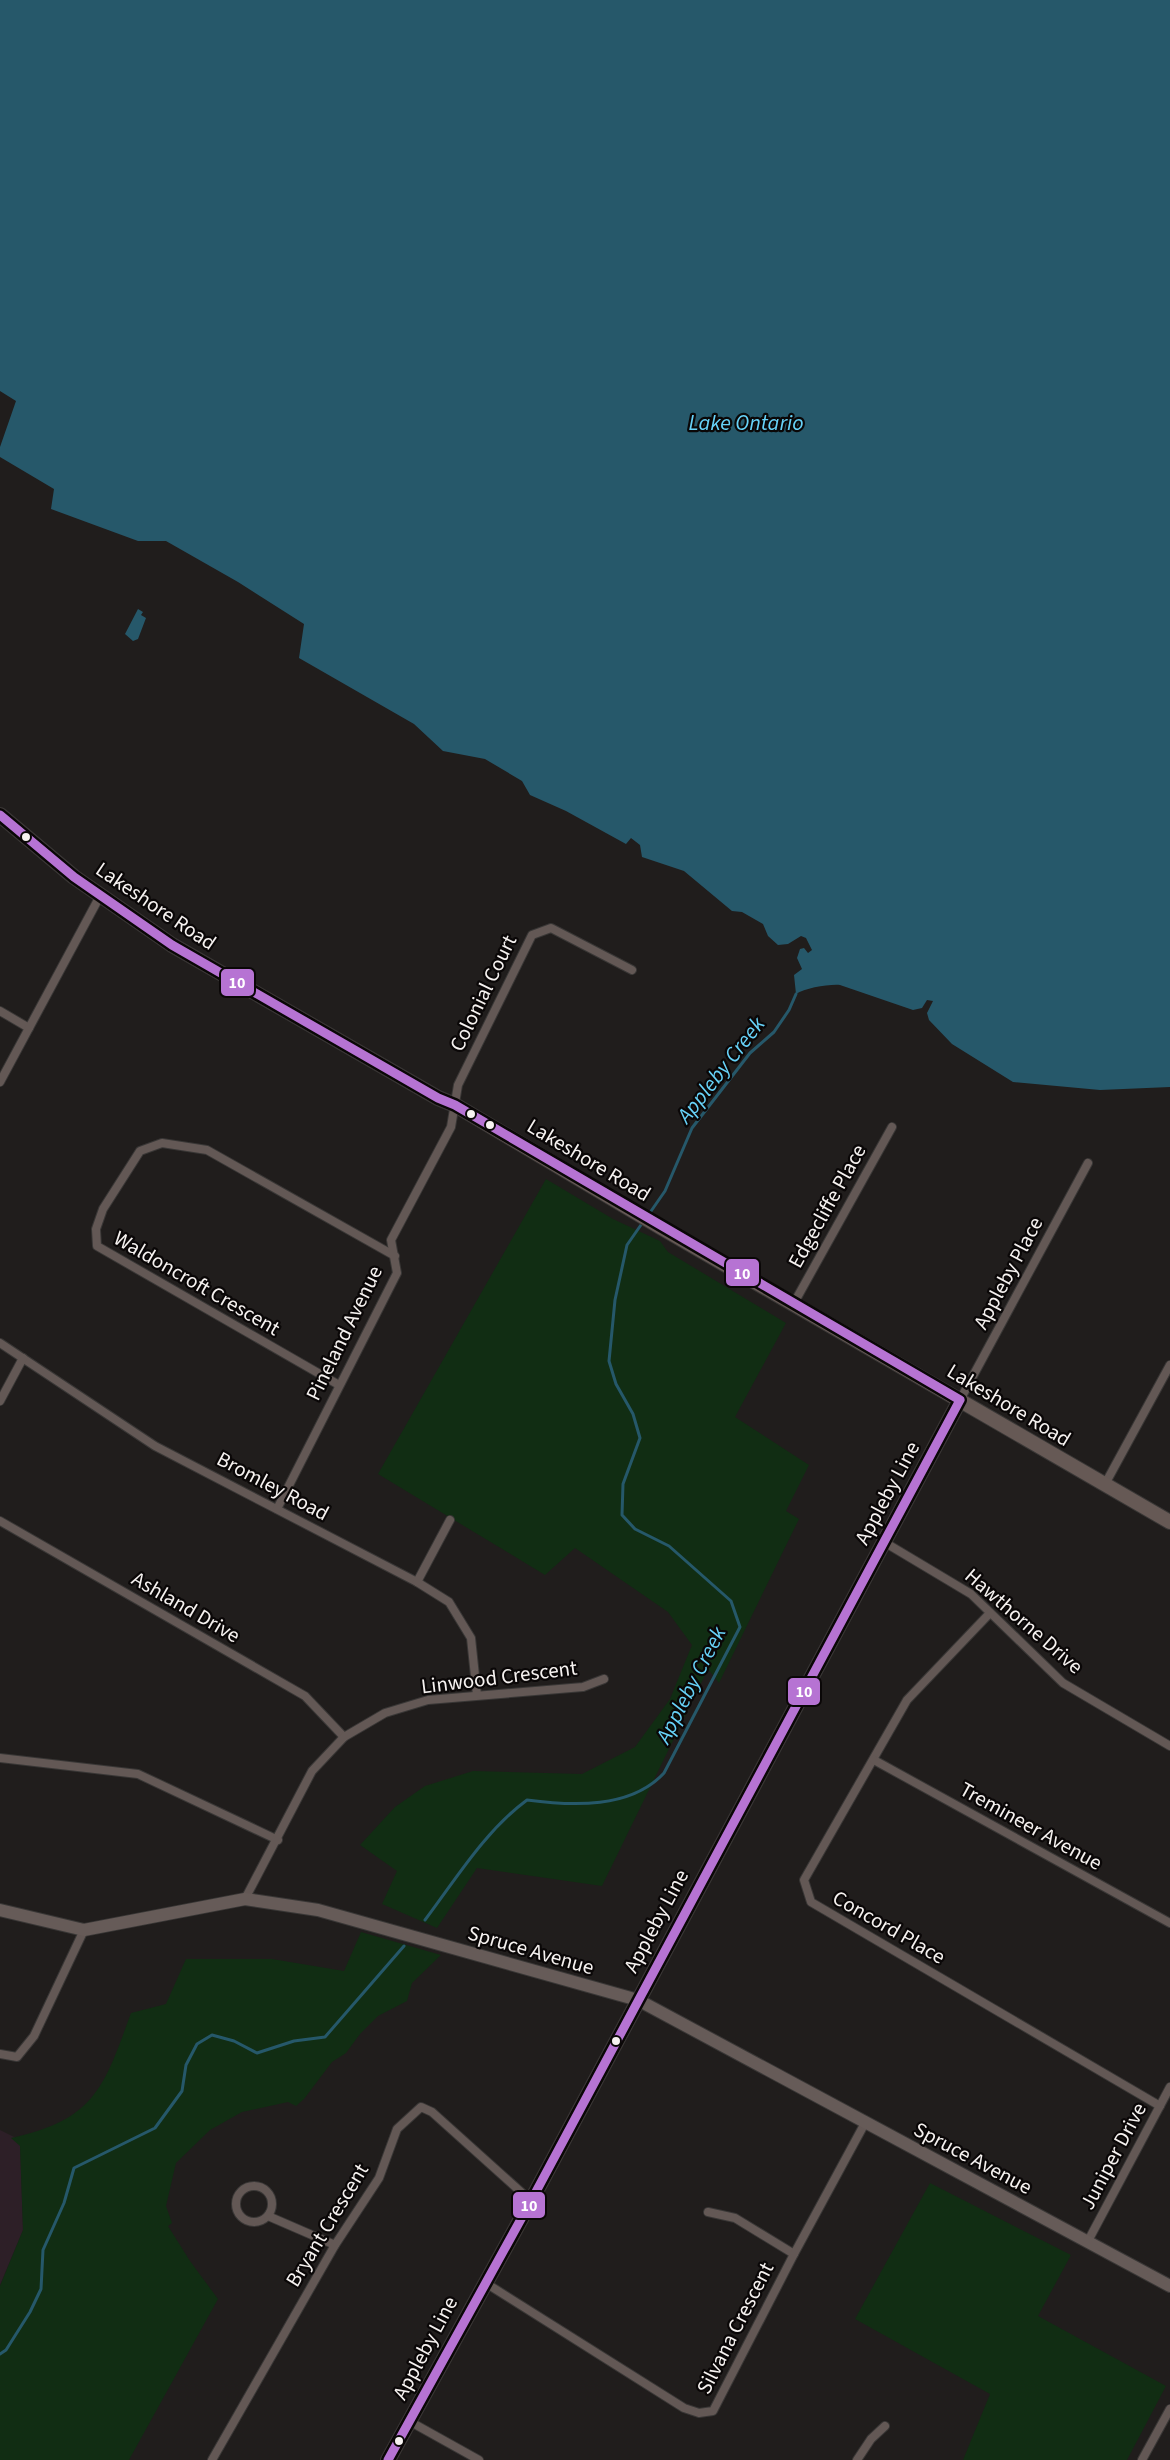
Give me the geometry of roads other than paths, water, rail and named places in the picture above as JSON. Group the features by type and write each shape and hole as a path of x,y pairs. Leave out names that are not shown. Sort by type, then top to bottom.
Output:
{"main road":[{"name":"Lakeshore Road","path":"0,815 100,896 198,960 429,1093 455,1105 1104,1486 1170,1522"},
{"name":"Appleby Line","path":"388,2460 484,2282 531,2201 960,1400"}],"street":[{"path":"0,1082 100,896"},
{"name":"Colonial Court","path":"455,1105 459,1085 532,935 552,928 632,970"},
{"path":"0,1011 29,1028"},
{"name":"Pineland Avenue","path":"277,1509 397,1273 391,1240 451,1126 455,1105"},
{"name":"Edgecliffe Place","path":"794,1303 892,1127"},
{"name":"Waldoncroft Crescent","path":"339,1385 97,1246 96,1229 103,1209 140,1151 162,1143 207,1150 395,1256"},
{"name":"Appleby Place","path":"960,1400 1088,1163"},
{"name":"Bromley Road","path":"0,1343 155,1446 417,1582 449,1602 471,1638 477,1695"},
{"path":"0,1401 23,1358"},
{"path":"1104,1486 1170,1365"},
{"path":"417,1582 450,1520"},
{"name":"Ashland Drive","path":"0,1521 304,1696 344,1737"},
{"name":"Hawthorne Drive","path":"884,1542 961,1586 1063,1683 1170,1746"},
{"name":"Concord Place","path":"990,1612 907,1700 804,1880 811,1902 1160,2106"},
{"name":"Linwood Crescent","path":"244,1899 278,1840 312,1771 344,1737 385,1713 428,1700 583,1686 604,1679"},
{"path":"0,1758 138,1774 278,1840"},
{"name":"Tremineer Avenue","path":"874,1760 1170,1923"},
{"name":"Spruce Avenue","path":"0,1910 84,1930 244,1899 318,1910 638,2000 1170,2286"},
{"path":"0,2054 17,2057 30,2043 84,1930"},
{"name":"Juniper Drive","path":"1088,2241 1170,2087"},
{"name":"Bryant Crescent","path":"212,2460 335,2246 379,2178 397,2129 421,2107 432,2112 531,2201"},
{"name":"Silvana Crescent","path":"484,2282 684,2408 699,2413 713,2411 865,2123"},
{"path":"255,2186 266,2190 270,2194 273,2205 268,2216 263,2220 251,2222 241,2216 236,2205 239,2193 255,2186"},
{"path":"708,2212 735,2218 794,2254"},
{"path":"268,2216 335,2246"},
{"path":"1142,2460 1170,2409"},
{"path":"409,2421 479,2460"},
{"path":"857,2460 871,2439 885,2426"}],"water":[{"name":"Lake Ontario","path":"0,0 1170,0 1170,1087 1100,1090 1013,1082 952,1044 929,1020 927,1013 933,1001 927,1000 922,1008 913,1010 840,985 817,987 796,994 794,975 802,969 797,958 800,949 804,948 808,953 812,950 806,938 801,936 788,944 778,945 768,936 763,924 742,912 732,911 684,871 642,857 640,845 631,838 626,844 566,811 530,795 522,781 485,759 443,751 414,724 299,658 304,624 238,582 166,541 138,541 51,509 54,489 0,457 0,447 16,401 0,391"},
{"path":"138,609 146,618 138,639 133,641 125,634"}],"waterway":[{"name":"Appleby Creek","path":"649,1214 665,1191 692,1128 750,1053 774,1032 789,1010 796,994"},
{"name":"Appleby Creek","path":"425,1920 484,1841 527,1800 581,1804 618,1799 650,1785 664,1773 740,1627 731,1601 669,1546 635,1529 622,1515 623,1484 640,1438 633,1414 616,1384 609,1361 615,1300 627,1245 643,1222"},
{"name":"Appleby Creek","path":"0,2354 6,2350 30,2312 41,2289 43,2250 64,2203 74,2168 155,2128 182,2091 186,2065 197,2044 212,2035 234,2041 257,2053 294,2041 325,2037 404,1946"}]}
